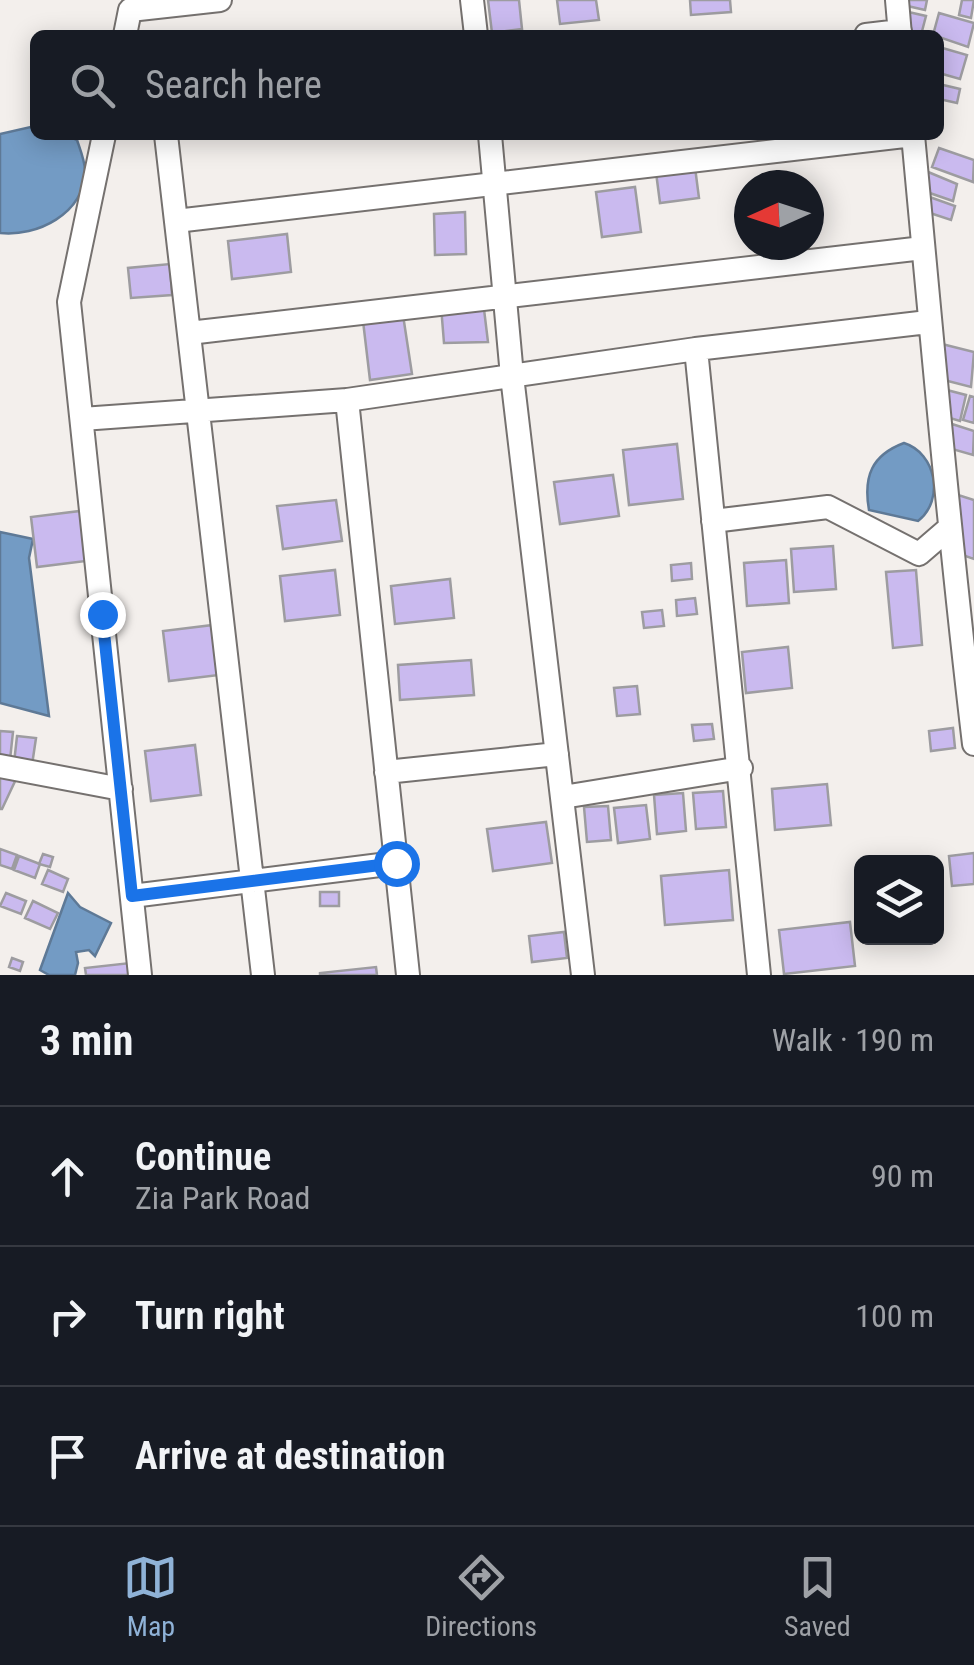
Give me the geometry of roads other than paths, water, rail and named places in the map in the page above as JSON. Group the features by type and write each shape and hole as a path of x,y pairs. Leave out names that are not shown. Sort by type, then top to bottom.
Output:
{"street":[{"path":"126,30 129,5 220,0"},
{"path":"472,0 475,30"},
{"path":"897,0 900,30"},
{"path":"103,140 69,302 140,975"},
{"path":"167,140 262,975"},
{"path":"491,140 512,376 583,975"},
{"path":"176,221 870,140"},
{"path":"913,140 948,529 974,744"},
{"path":"188,333 923,248"},
{"path":"82,419 347,400 696,349 928,322"},
{"path":"696,349 760,975"},
{"path":"347,400 408,975"},
{"path":"712,520 828,507 920,554 948,529"},
{"path":"386,772 556,754"},
{"path":"0,766 121,790"},
{"path":"563,798 740,768"},
{"path":"132,896 396,863"}],"water":[{"path":"30,127 30,140 77,140 85,167 83,186 67,211 56,220 29,231 0,233 0,134"},
{"path":"904,443 923,456 933,478 932,501 918,521 869,510 867,487 872,468 884,454"},
{"path":"0,532 33,539 29,558 49,716 0,703"},
{"path":"68,893 80,907 111,923 95,956 89,950 76,952 75,975 49,975 40,970"}]}
